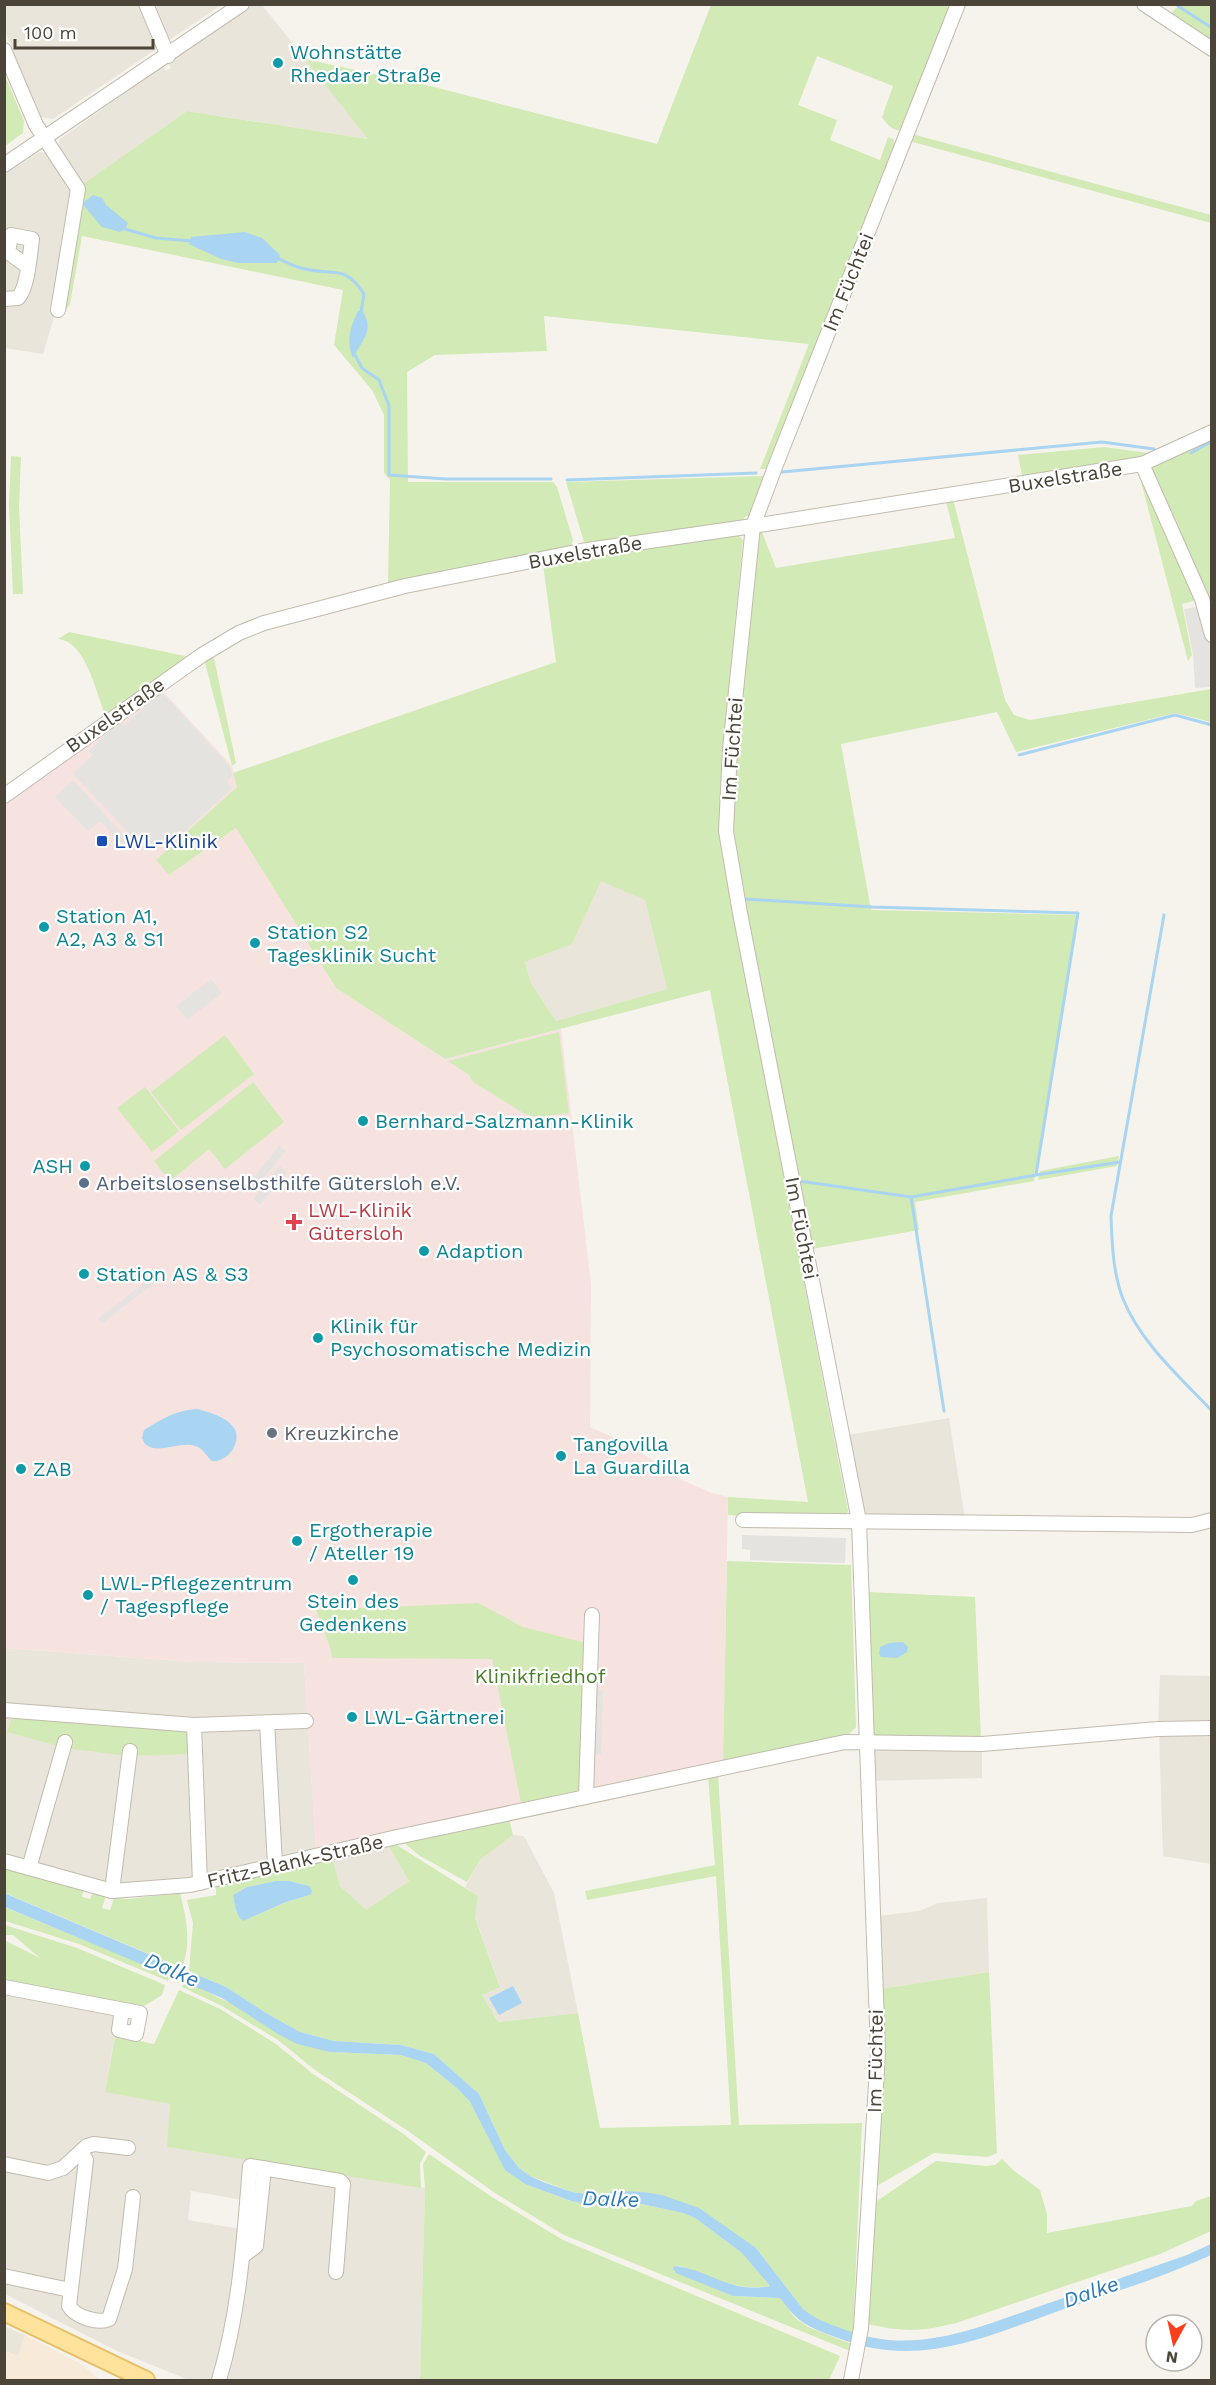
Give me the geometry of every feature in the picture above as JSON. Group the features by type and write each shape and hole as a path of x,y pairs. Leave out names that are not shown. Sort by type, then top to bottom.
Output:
{"main road":[{"path":"4,2312 146,2380"}],"street":[{"path":"146,4 168,56"},
{"path":"4,165 242,4"},
{"name":"Im Füchtei","path":"851,2380 861,2328 878,2052 858,1521 726,831 730,748 753,526 958,4"},
{"path":"1144,4 1212,48"},
{"path":"4,50 36,124 78,189 58,310"},
{"path":"4,299 18,298 23,293 27,266"},
{"name":"Buxelstraße","path":"4,796 202,655 239,633 264,623 405,586 581,550 753,526 1142,464 1212,432"},
{"path":"1142,464 1202,599 1212,635"},
{"path":"743,1520 1192,1525 1212,1520"},
{"path":"586,1796 592,1615"},
{"path":"6,1713 194,1725 306,1721"},
{"path":"267,1723 275,1864"},
{"path":"194,1725 200,1883"},
{"path":"866,1741 982,1744 1158,1729 1212,1728"},
{"name":"Fritz-Blank-Straße","path":"4,1862 112,1891 200,1883 275,1864 586,1796 845,1742 866,1741"},
{"path":"29,1868 65,1742"},
{"path":"112,1891 130,1750"},
{"path":"4,1987 123,2010"},
{"path":"4,2164 48,2173 57,2170 94,2144 128,2148"},
{"path":"81,2152 86,2160 70,2290 69,2306 74,2313 105,2321 110,2319 125,2269 133,2197"},
{"path":"219,2380 237,2308 244,2255 256,2246 257,2167 340,2181 343,2184 336,2272"},
{"path":"57,2170 60,2175 84,2178"},
{"path":"4,2276 70,2290"}],"shaded area":[{"path":"253,4 262,5 369,139 187,111 83,184 59,147 59,140 163,66 166,71 171,68 168,62"},
{"path":"4,5 221,5 53,119 40,117 32,100 5,31"},
{"path":"39,152 49,154 75,194 57,307 43,354 5,348 4,175"},
{"path":"1200,606 1211,608 1211,687 1195,688 1193,655 1184,609"},
{"name":"LWL-Klinik Gütersloh","path":"161,689 232,766 237,787 157,860 169,875 236,828 336,988 445,1059 561,1029 591,1284 590,1427 626,1443 682,1480 728,1497 723,1761 316,1850 304,1663 193,1662 5,1648 4,803"},
{"path":"161,691 231,768 232,776 227,782 232,788 171,844 165,839 154,850 139,834 134,839 73,774 93,755 89,751 119,722 124,726"},
{"path":"73,780 131,843 125,849 100,821 88,831 55,797"},
{"path":"601,880 645,900 667,989 556,1021 531,983 525,962 572,944"},
{"path":"211,979 222,993 187,1020 176,1006"},
{"path":"279,1146 286,1151 255,1189 248,1184"},
{"path":"280,1166 287,1172 260,1205 253,1199"},
{"path":"154,1275 158,1280 102,1324 98,1319"},
{"path":"949,1418 965,1519 867,1516 861,1510 847,1435"},
{"path":"742,1535 846,1538 845,1563 750,1560 750,1550 742,1549"},
{"path":"4,1648 193,1662 304,1663 316,1850 193,1878 129,1886 107,1883 5,1855"},
{"path":"1160,1675 1211,1676 1211,1722 1158,1724"},
{"path":"595,1691 603,1691 601,1755 593,1754"},
{"path":"1159,1733 1211,1733 1211,1864 1163,1856"},
{"path":"872,1745 982,1747 982,1778 873,1781"},
{"path":"513,1835 524,1836 554,1893 578,2013 498,2022 482,1995 500,1986 475,1917 478,1896 465,1887 480,1860"},
{"path":"388,1845 409,1881 366,1911 340,1886 332,1857"},
{"path":"987,1898 989,1972 881,1989 878,1916 919,1911 938,1903"},
{"path":"4,1983 120,2005 105,2091 170,2104 168,2147 425,2188 420,2380 189,2380 117,2351 5,2294","holes":["191,2191 243,2200 241,2229 188,2220"]},
{"path":"4,2326 25,2335 18,2356 5,2351"},
{"path":"25,2335 81,2364 100,2380 5,2380 5,2351 18,2356"}],"green space":[{"path":"711,5 952,5 904,131 891,127 882,117 893,86 817,56 798,105 837,120 830,140 880,160 888,137 893,139 897,147 769,469 760,469 809,344 544,316 547,351 435,355 407,372 408,482 553,482 557,487 573,540 570,548 388,585 390,480 384,473 384,415 372,390 334,345 343,290 82,236 70,304 64,313 63,303 83,184 187,111 368,139 305,59 430,86 657,144"},
{"path":"1179,5 1211,5 1211,43 1169,15"},
{"path":"5,76 24,121 23,133 5,146"},
{"path":"912,134 1211,215 1211,223 909,141"},
{"path":"1211,437 1211,605 1207,604 1147,467"},
{"path":"1104,447 1155,454 1141,460 1023,480 1018,455"},
{"path":"11,456 21,457 19,506 23,594 13,594 9,505"},
{"path":"1138,470 1197,600 1182,604 1192,655 1188,661"},
{"path":"765,476 752,516 746,516 741,522 592,545 584,542 566,482"},
{"path":"953,499 1005,700 1014,715 1030,720 1211,689 1211,722 1175,713 1016,752 997,712 841,744 871,910 1077,915 1034,1181 915,1202 919,1230 812,1249 731,830 731,799 756,534 762,532 776,568 955,538 946,501"},
{"path":"737,534 743,540 723,747 720,831 733,913 848,1511 845,1517 757,1518 728,1515 728,1497 808,1502 710,990 445,1059 336,988 236,828 169,875 156,860 237,787 233,773 556,662 543,564","holes":["601,881 645,900 667,989 556,1021 531,983 525,962 572,944"]},
{"path":"69,632 190,657 109,713 104,712 93,679 82,657 67,642 58,639"},
{"path":"210,656 214,658 236,763 232,766 204,659"},
{"path":"559,1032 569,1113 538,1117 525,1114 473,1082 469,1075 448,1061"},
{"path":"225,1035 254,1074 181,1130 151,1092"},
{"path":"253,1082 284,1122 225,1169 209,1149 170,1181 154,1161"},
{"path":"145,1087 179,1131 152,1152 117,1108"},
{"path":"1119,1156 1117,1166 1038,1180 1040,1171"},
{"path":"727,1561 851,1565 856,1727 848,1735 723,1761"},
{"path":"868,1592 975,1597 981,1739 872,1738"},
{"name":"Klinikfriedhof","path":"478,1603 523,1627 586,1643 579,1790 521,1803 492,1659 332,1658 316,1610"},
{"path":"15,1717 183,1729 188,1731 191,1754 127,1756 66,1748 7,1732 11,1720"},
{"path":"718,1773 739,2125 862,2123 853,2334 812,2317 803,2309 756,2248 662,2195 622,2191 593,2195 572,2192 530,2176 519,2168 505,2150 479,2094 434,2054 401,2045 334,2041 300,2032 226,1987 189,1971 193,1923 187,1900 216,1895 216,1886 332,1857 340,1886 366,1910 409,1881 388,1845 395,1844 478,1896 475,1918 500,1987 482,1995 498,2022 578,2013 600,2128 731,2125 716,1876 587,1900 585,1891 715,1865 708,1776","holes":["276,1881 305,1885 310,1895 286,1902 255,1916 236,1912 233,1895 247,1887"]},
{"path":"509,1819 513,1835 480,1860 467,1882 420,1856 403,1842"},
{"path":"4,1866 83,1889 82,1897 90,1899 93,1892 106,1895 102,1908 110,1910 114,1898 128,1899 180,1893 186,1921 187,1940 182,1968 5,1893"},
{"path":"4,1907 170,1975 168,1981 79,1944 5,1921"},
{"path":"5,1925 77,1948 165,1985 162,1995 139,2009 5,1983 4,1940 40,1958 13,1935 5,1935"},
{"path":"989,1972 997,2153 987,2157 934,2153 875,2187 881,1989"},
{"path":"185,1981 330,2052 401,2055 426,2063 470,2102 505,2169 525,2184 570,2201 642,2204 695,2218 742,2253 770,2286 735,2285 680,2266 675,2266 674,2271 733,2296 780,2298 795,2318 808,2327 851,2344 850,2351 564,2235 495,2193 408,2131 315,2070 278,2040 222,2006 182,1987"},
{"path":"179,1990 220,2009 276,2044 313,2074 405,2135 426,2152 420,2164 421,2188 167,2147 170,2104 105,2092 115,2036 154,2044"},
{"path":"429,2154 492,2197 563,2240 840,2356 829,2380 420,2380 425,2188 423,2164"},
{"path":"1002,2159 1040,2190 1047,2214 1047,2233 1192,2206 1196,2201 1211,2196 1211,2231 1160,2254 956,2323 912,2330 867,2324 871,2291 874,2203 936,2161 986,2166 995,2165"}],"water":[{"path":"93,195 102,198 106,205 128,223 125,229 120,232 102,227 83,203"},
{"path":"245,232 262,238 280,255 277,263 238,263 221,259 189,244 191,237"},
{"path":"362,310 368,329 353,358 350,334 358,311"},
{"path":"197,1409 222,1418 234,1428 235,1445 223,1459 212,1461 200,1448 191,1445 157,1448 145,1444 142,1438 144,1430 176,1413"},
{"path":"903,1642 908,1647 907,1652 897,1658 881,1657 879,1654 880,1647 889,1643"},
{"path":"276,1881 289,1881 309,1886 312,1891 310,1895 286,1902 243,1921 237,1912 233,1895 247,1887"},
{"name":"Dalke","path":"4,1893 226,1987 300,2032 334,2041 401,2045 434,2054 479,2094 505,2150 519,2168 530,2176 572,2192 593,2195 622,2191 643,2192 662,2195 699,2208 756,2248 803,2309 843,2329 870,2337 896,2340 922,2340 948,2336 998,2321 1187,2255 1211,2244 1211,2255 1142,2283 956,2345 927,2350 899,2351 869,2347 838,2338 805,2324 780,2298 733,2296 676,2273 673,2268 675,2266 743,2287 770,2286 742,2253 695,2218 642,2204 623,2202 594,2205 571,2201 525,2184 505,2170 470,2102 426,2063 401,2055 330,2052 297,2044 222,1998 5,1907"},
{"path":"513,1986 522,2003 499,2015 489,1998"}],"waterway":[{"path":"1178,6 1212,28"},
{"path":"125,229 156,238 191,241"},
{"path":"279,259 301,268 336,272 350,278 364,294 361,312"},
{"path":"354,353 362,368 379,380 389,406 389,475 446,479 551,479"},
{"path":"1191,453 1212,441"},
{"path":"782,472 1102,442 1154,449"},
{"path":"567,480 756,473"},
{"path":"1019,755 1175,715 1212,725"},
{"path":"746,899 872,907 1078,913 1036,1175 911,1197 799,1181"},
{"path":"1164,915 1111,1216 1115,1269 1123,1299 1150,1345 1212,1411"},
{"path":"1036,1175 1120,1162"},
{"path":"911,1197 944,1411"}],"place":[{"name":"Wohnstätte Rhedaer Straße","path":"278,63"},
{"name":"LWL-Klinik","path":"102,841"},
{"name":"Station A1, A2, A3 & S1","path":"44,927"},
{"name":"Station S2 Tagesklinik Sucht","path":"255,943"},
{"name":"Bernhard-Salzmann-Klinik","path":"363,1121"},
{"name":"ASH","path":"85,1166"},
{"name":"Arbeitslosenselbsthilfe Gütersloh e.V.","path":"84,1183"},
{"name":"LWL-Klinik Gütersloh","path":"294,1222"},
{"name":"Adaption","path":"424,1251"},
{"name":"Station AS & S3","path":"84,1274"},
{"name":"Klinik für Psychosomatische Medizin","path":"318,1338"},
{"name":"Kreuzkirche","path":"272,1433"},
{"name":"Tangovilla La Guardilla","path":"561,1456"},
{"name":"ZAB","path":"21,1469"},
{"name":"Ergotherapie / Ateller 19","path":"297,1541"},
{"name":"Stein des Gedenkens","path":"353,1580"},
{"name":"LWL-Pflegezentrum / Tagespflege","path":"88,1595"},
{"name":"LWL-Gärtnerei","path":"352,1717"}]}
